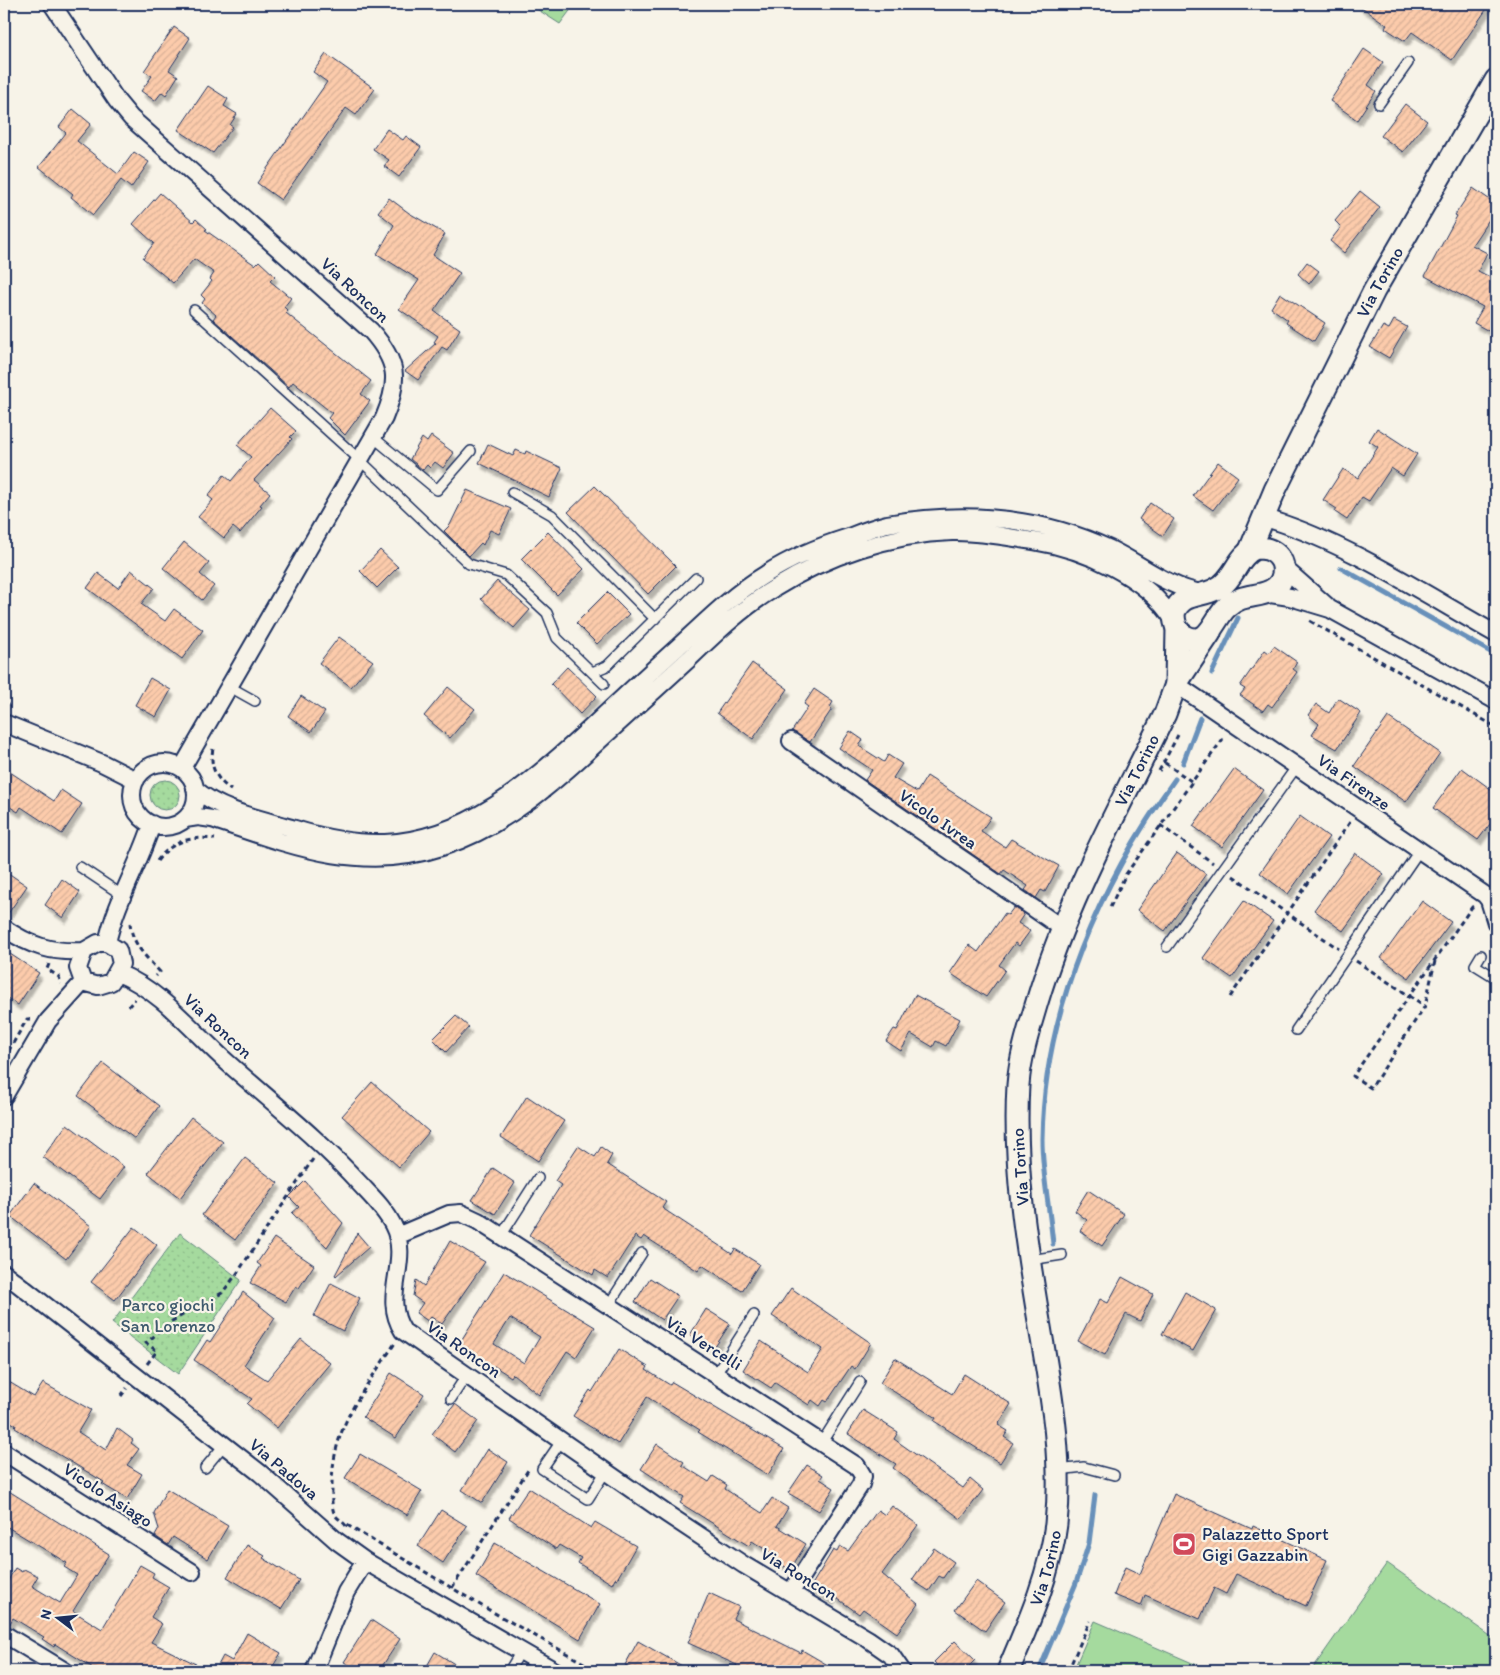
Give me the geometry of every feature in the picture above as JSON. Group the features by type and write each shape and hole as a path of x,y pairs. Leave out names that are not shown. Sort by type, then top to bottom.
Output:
{"street":[{"name":"Via Roncon","path":"52,4 116,101 130,118 352,313 381,342 391,360 395,380 394,395 374,437 182,768"},
{"name":"Via Torino","path":"1176,684 1176,606 1182,600 1216,590 1250,550 1275,490 1374,291 1496,80"},
{"name":"Via Torino","path":"1008,1671 1048,1567 1056,1524 1058,1470 1050,1388 1029,1260 1016,1147 1018,1082 1028,1033 1045,974 1062,928 1165,714 1176,684 1226,607 1247,596 1276,588 1283,574 1272,520 1275,490"},
{"path":"1202,593 1189,591 1166,581 1106,547 1037,525 1002,518 954,517 884,525 817,547 766,574 721,607 555,760 499,803 468,820 413,839 362,843 302,832 218,804 196,789 188,774 182,768 168,763 153,765 136,780 133,789 135,806 139,814 152,824 169,826 185,819 198,817 212,819 298,847 361,859 388,859 416,855 474,835 508,817 565,773 731,619 767,593 824,562 888,540 952,532 998,535 1044,543 1072,551 1118,571 1156,599 1165,607 1182,634 1196,639 1203,638 1210,633"},
{"path":"1272,520 1308,532 1496,634"},
{"path":"1250,550 1263,548 1280,561 1330,609"},
{"path":"1262,593 1290,597 1330,609 1496,701"},
{"name":"Via Firenze","path":"1176,684 1485,895 1489,900 1496,923"},
{"path":"4,722 136,780"},
{"name":"Vicolo Ivrea","path":"791,741 1062,928"},
{"path":"185,819 194,806 196,789"},
{"path":"107,943 114,915 142,853 152,824"},
{"path":"4,928 31,945 44,949 66,952 84,951 98,943 107,943 118,950 121,957 118,973 111,982 104,985 91,986 83,982 78,968 84,951"},
{"name":"Via Roncon","path":"118,973 133,979 161,1000 227,1062 323,1146 381,1206 393,1225 397,1236 399,1264 393,1304 394,1312 400,1326 411,1338 736,1560 891,1655 902,1671"},
{"path":"4,1096 48,1021 83,982"},
{"name":"Via Vercelli","path":"397,1236 441,1216 461,1213 478,1220 857,1466 863,1476 861,1484 791,1592"},
{"name":"Via Padova","path":"4,1273 280,1490 336,1541 365,1561 555,1671"},
{"name":"Vicolo Asiago","path":"4,1452 192,1572"},
{"path":"314,1671 346,1592 365,1561"},
{"path":"4,1634 66,1671"}],"lane":[{"path":"1379,104 1408,63"},
{"path":"194,310 360,460 469,564 506,575 547,613 557,638 604,684"},
{"path":"374,437 437,490 471,451"},
{"path":"512,492 552,515 655,619"},
{"path":"592,672 607,666 696,578"},
{"path":"230,687 255,701"},
{"path":"1167,947 1297,766"},
{"path":"1296,1030 1419,851"},
{"path":"80,867 122,895"},
{"path":"1481,955 1475,965 1496,978"},
{"path":"501,1236 538,1178"},
{"path":"608,1306 642,1253"},
{"path":"1029,1260 1062,1255"},
{"path":"716,1374 754,1315"},
{"path":"451,1399 466,1376"},
{"path":"822,1442 860,1382"},
{"path":"562,1440 542,1470 588,1499 606,1471"},
{"path":"205,1468 224,1445"},
{"path":"1058,1470 1084,1466 1114,1474"},
{"path":"509,1671 521,1651"}],"path":[{"path":"1306,619 1496,727"},
{"path":"1110,906 1126,874 1191,781 1235,723"},
{"path":"1155,778 1165,763 1180,726"},
{"path":"1146,752 1191,781"},
{"path":"1230,997 1358,809"},
{"path":"1160,825 1347,955 1425,1006"},
{"path":"154,864 163,853 184,839 220,839"},
{"path":"1435,961 1425,1006 1371,1088 1354,1076 1472,907 1479,904"},
{"path":"130,921 131,935 135,943 160,972"},
{"path":"154,1355 157,1351 146,1343 172,1321 222,1293 236,1275 316,1154"},
{"path":"398,1340 360,1396 336,1444 332,1468 334,1514 347,1525 452,1588 598,1671"},
{"path":"452,1588 530,1466"},
{"path":"336,1541 347,1525"},
{"path":"1068,1671 1090,1621"}],"green space":[{"path":"529,4 575,4 560,24"},
{"path":"165,780 176,784 180,795 176,806 165,810 154,806 150,795 154,784"},
{"name":"Parco giochi San Lorenzo","path":"180,1233 241,1280 178,1374 112,1323"},
{"path":"1387,1563 1496,1640 1496,1671 1311,1671"},
{"path":"1095,1621 1204,1668 1203,1671 1073,1671"}],"building":[{"path":"1357,4 1490,4 1452,60 1412,32 1405,41 1385,28 1387,25"},
{"path":"174,27 190,38 169,70 178,76 166,95 162,92 155,101 141,91 152,76 144,71"},
{"path":"1364,49 1383,62 1368,85 1376,91 1357,120 1330,101"},
{"path":"326,54 375,89 356,115 346,108 281,200 257,183 327,82 313,72"},
{"path":"208,86 228,99 224,106 237,114 230,125 233,127 213,153 178,130"},
{"path":"1405,104 1427,121 1403,152 1381,136"},
{"path":"73,109 91,124 77,141 118,174 134,152 149,162 131,188 121,180 93,215 71,197 73,194 39,167 66,133 59,127"},
{"path":"387,129 403,140 406,136 421,147 399,177 384,166 389,160 373,149"},
{"path":"1473,188 1496,204 1496,209 1472,245 1487,253 1478,271 1496,280 1496,335 1474,323 1483,307 1425,276 1457,216 1455,215"},
{"path":"1360,191 1380,207 1344,253 1330,241 1341,227 1335,221"},
{"path":"160,193 193,222 196,219 207,229 205,230 255,265 259,261 275,276 270,281 291,298 284,307 288,311 286,313 371,381 361,394 370,401 345,435 328,418 332,413 293,382 289,387 213,319 216,315 202,303 205,299 201,295 212,281 210,279 214,273 194,259 173,283 143,258 154,243 133,224"},
{"path":"389,198 409,213 445,234 433,255 460,273 434,311 460,329 447,350 442,347 418,380 405,371 436,343 434,342 438,336 399,309 419,280 377,254 394,225 378,212"},
{"path":"1307,262 1319,271 1309,284 1298,274"},
{"path":"1280,293 1325,323 1314,341 1286,323 1288,320 1271,308"},
{"path":"1394,320 1407,327 1389,358 1370,347 1383,326 1389,329"},
{"path":"270,408 296,431 290,437 292,439 254,480 270,493 260,505 262,506 240,533 233,527 224,538 198,517 213,500 208,496 224,475 231,481 251,457 237,445"},
{"path":"1377,428 1417,454 1403,476 1391,468 1369,501 1362,497 1347,520 1335,512 1337,509 1323,500 1343,469 1358,478 1378,447 1369,441"},
{"path":"431,436 454,453 443,468 435,462 430,468 427,465 423,470 410,459 422,438 427,442"},
{"path":"488,444 513,456 516,450 525,454 526,451 562,468 549,497 479,463"},
{"path":"1218,462 1238,477 1213,510 1193,496"},
{"path":"595,486 676,566 648,594 568,512"},
{"path":"467,490 511,509 499,534 490,530 483,545 481,543 469,556 444,531 450,525"},
{"path":"1150,503 1174,519 1163,536 1139,519"},
{"path":"548,532 584,569 557,595 521,559"},
{"path":"184,542 209,563 200,574 214,586 202,600 163,568"},
{"path":"380,550 398,567 377,588 360,571"},
{"path":"131,570 154,588 141,604 165,621 174,609 203,630 182,659 87,588 98,573 118,588"},
{"path":"497,581 530,610 514,628 481,599"},
{"path":"607,592 629,614 597,644 576,623"},
{"path":"339,637 373,661 351,687 319,663"},
{"path":"1274,646 1297,662 1293,669 1297,672 1272,707 1268,704 1263,711 1240,695 1245,689 1240,686 1265,650 1269,653"},
{"path":"752,663 788,689 753,739 717,713"},
{"path":"567,667 597,696 580,714 551,684"},
{"path":"150,678 171,690 156,717 135,705"},
{"path":"448,687 475,709 450,738 424,716"},
{"path":"814,689 833,702 830,707 832,709 810,742 792,731 808,707 804,704"},
{"path":"301,696 325,712 311,732 288,716"},
{"path":"1338,698 1361,713 1337,749 1312,735 1319,724 1308,715 1316,704 1329,713"},
{"path":"1388,717 1440,753 1406,802 1354,766"},
{"path":"850,731 863,740 859,746 884,762 888,755 902,764 893,778 917,792 927,776 991,817 981,831 1005,847 1011,839 1059,866 1045,892 1041,890 1036,898 1025,890 1028,886 1004,870 1001,874 865,780 872,770 839,748"},
{"path":"4,768 54,801 61,790 82,804 62,834 21,807 18,812 4,803"},
{"path":"1462,768 1496,793 1496,816 1478,840 1433,808"},
{"path":"1234,769 1263,790 1222,847 1193,826"},
{"path":"1300,816 1329,837 1288,894 1260,873"},
{"path":"1177,853 1206,874 1165,931 1137,910"},
{"path":"1355,853 1384,874 1343,931 1314,910"},
{"path":"4,870 27,886 5,918 4,918"},
{"path":"62,879 80,892 63,918 45,905"},
{"path":"1244,901 1273,921 1232,978 1203,958"},
{"path":"1422,901 1451,922 1409,978 1381,958"},
{"path":"1014,907 1024,914 1018,923 1030,931 1019,946 1015,943 999,965 1005,970 986,997 950,973 969,945 978,952 1005,913 1008,915"},
{"path":"4,950 39,973 18,1005 4,996"},
{"path":"915,995 960,1019 946,1046 936,1041 933,1047 911,1034 901,1051 886,1041 894,1029 897,1030"},
{"path":"456,1016 469,1027 446,1052 433,1039"},
{"path":"103,1063 159,1106 135,1139 78,1096"},
{"path":"372,1082 429,1132 399,1167 342,1116"},
{"path":"527,1096 564,1121 538,1161 501,1137"},
{"path":"191,1117 223,1142 180,1198 148,1173"},
{"path":"67,1124 124,1167 100,1199 43,1157"},
{"path":"578,1146 595,1157 601,1147 612,1155 607,1164 666,1202 662,1208 732,1254 735,1249 759,1264 742,1291 702,1265 698,1271 644,1236 641,1240 635,1236 608,1278 595,1270 593,1275 529,1235 561,1185 555,1181"},
{"path":"245,1158 278,1183 235,1240 202,1215"},
{"path":"493,1168 515,1183 495,1214 472,1200"},
{"path":"305,1181 343,1223 327,1247 292,1213 299,1207 289,1197"},
{"path":"34,1183 91,1226 66,1259 10,1216"},
{"path":"1088,1190 1124,1214 1102,1246 1080,1231 1087,1220 1075,1211"},
{"path":"134,1227 157,1245 115,1300 91,1282"},
{"path":"357,1233 369,1247 336,1276 335,1275"},
{"path":"274,1238 314,1265 299,1288 296,1286 286,1302 250,1283 261,1266 257,1263"},
{"path":"450,1241 485,1262 442,1324 431,1317 428,1321 416,1313 423,1303 413,1296 416,1280 424,1286"},
{"path":"504,1272 595,1327 576,1357 567,1351 539,1395 513,1374 511,1377 494,1366 492,1369 457,1347","holes":["510,1318 540,1337 524,1363 494,1344"]},
{"path":"1122,1277 1153,1294 1140,1321 1126,1314 1105,1355 1078,1341 1100,1299 1108,1303"},
{"path":"650,1278 678,1296 662,1320 635,1302"},
{"path":"331,1283 360,1298 343,1331 314,1316"},
{"path":"791,1288 871,1343 855,1369 851,1366 827,1402 824,1400 820,1406 812,1400 809,1405 775,1383 771,1388 743,1370 761,1341 808,1372 823,1349 772,1316"},
{"path":"243,1292 275,1318 244,1365 267,1380 301,1339 330,1363 277,1428 247,1404 252,1399 194,1360 207,1340 210,1342"},
{"path":"1185,1292 1216,1310 1193,1351 1162,1334"},
{"path":"706,1309 730,1324 713,1350 690,1335"},
{"path":"619,1349 648,1367 646,1370 670,1385 672,1382 784,1449 768,1475 698,1432 700,1430 647,1397 618,1444 573,1416 590,1390 592,1392"},
{"path":"895,1358 952,1394 964,1374 1011,1404 998,1425 1008,1431 1004,1437 1013,1443 1000,1463 934,1421 936,1418 880,1383"},
{"path":"391,1373 424,1394 396,1438 363,1417"},
{"path":"4,1379 34,1397 43,1383 91,1410 78,1432 106,1450 117,1428 133,1440 131,1443 139,1449 127,1465 142,1474 127,1499 102,1484 104,1482 15,1428 16,1425 4,1418"},
{"path":"455,1404 478,1421 455,1452 432,1434"},
{"path":"863,1410 898,1432 894,1439 963,1488 970,1479 983,1490 961,1519 893,1468 896,1464 848,1434"},
{"path":"657,1444 684,1462 682,1465 709,1482 713,1476 727,1485 725,1489 762,1513 772,1498 788,1508 777,1526 806,1544 790,1570 772,1558 774,1555 752,1541 749,1546 680,1503 684,1497 641,1469"},
{"path":"488,1449 508,1462 482,1503 462,1490"},
{"path":"360,1454 422,1491 407,1515 345,1478"},
{"path":"807,1465 823,1475 820,1479 834,1488 819,1511 788,1493"},
{"path":"4,1488 109,1554 73,1611 102,1629 140,1565 154,1573 152,1577 169,1587 151,1617 162,1624 151,1642 210,1671 98,1671 55,1644 54,1647 42,1639 44,1637 13,1618 9,1625 4,1624 4,1588 15,1568 22,1572 24,1569 38,1576 32,1586 60,1603 77,1575 64,1567 67,1563 4,1525"},
{"path":"529,1488 591,1528 595,1522 636,1546 617,1579 615,1578 612,1584 578,1563 581,1558 559,1545 556,1549 509,1518"},
{"path":"167,1489 228,1526 208,1559 173,1537 168,1545 155,1536 159,1529 154,1513"},
{"path":"1174,1494 1252,1529 1253,1526 1327,1560 1306,1606 1236,1574 1226,1594 1214,1588 1200,1619 1145,1595 1141,1606 1114,1595 1125,1567 1140,1574"},
{"path":"892,1506 918,1525 882,1574 918,1604 897,1633 863,1609 859,1614 834,1596 831,1600 810,1588 833,1550 837,1552 840,1546 848,1551 878,1510 885,1515"},
{"path":"441,1510 467,1526 443,1563 418,1546"},
{"path":"495,1543 600,1604 580,1639 476,1576"},
{"path":"247,1545 265,1556 263,1558 299,1580 281,1609 227,1577"},
{"path":"934,1548 954,1562 943,1578 939,1576 929,1591 912,1580"},
{"path":"976,1581 1005,1602 985,1631 955,1610"},
{"path":"709,1593 739,1607 733,1619 801,1653 802,1650 838,1671 734,1671 737,1665 688,1643"},
{"path":"371,1620 400,1639 379,1671 359,1671 344,1662"},
{"path":"247,1633 281,1653 270,1671 215,1671 223,1656 232,1661"},
{"path":"638,1641 691,1671 637,1671 625,1665"},
{"path":"955,1641 975,1660 964,1671 943,1671 934,1662"},
{"path":"435,1652 466,1671 424,1671"}],"waterway":[{"path":"1341,568 1496,655"},
{"path":"1212,673 1238,618"},
{"path":"1183,763 1200,718"},
{"path":"1053,1244 1043,1165 1042,1139 1045,1090 1053,1043 1065,995 1081,949 1100,904 1148,819 1175,779"},
{"path":"1039,1671 1076,1583 1089,1543 1095,1495"}],"place":[{"name":"Palazzetto Sport Gigi Gazzabin","path":"1184,1544"}]}
